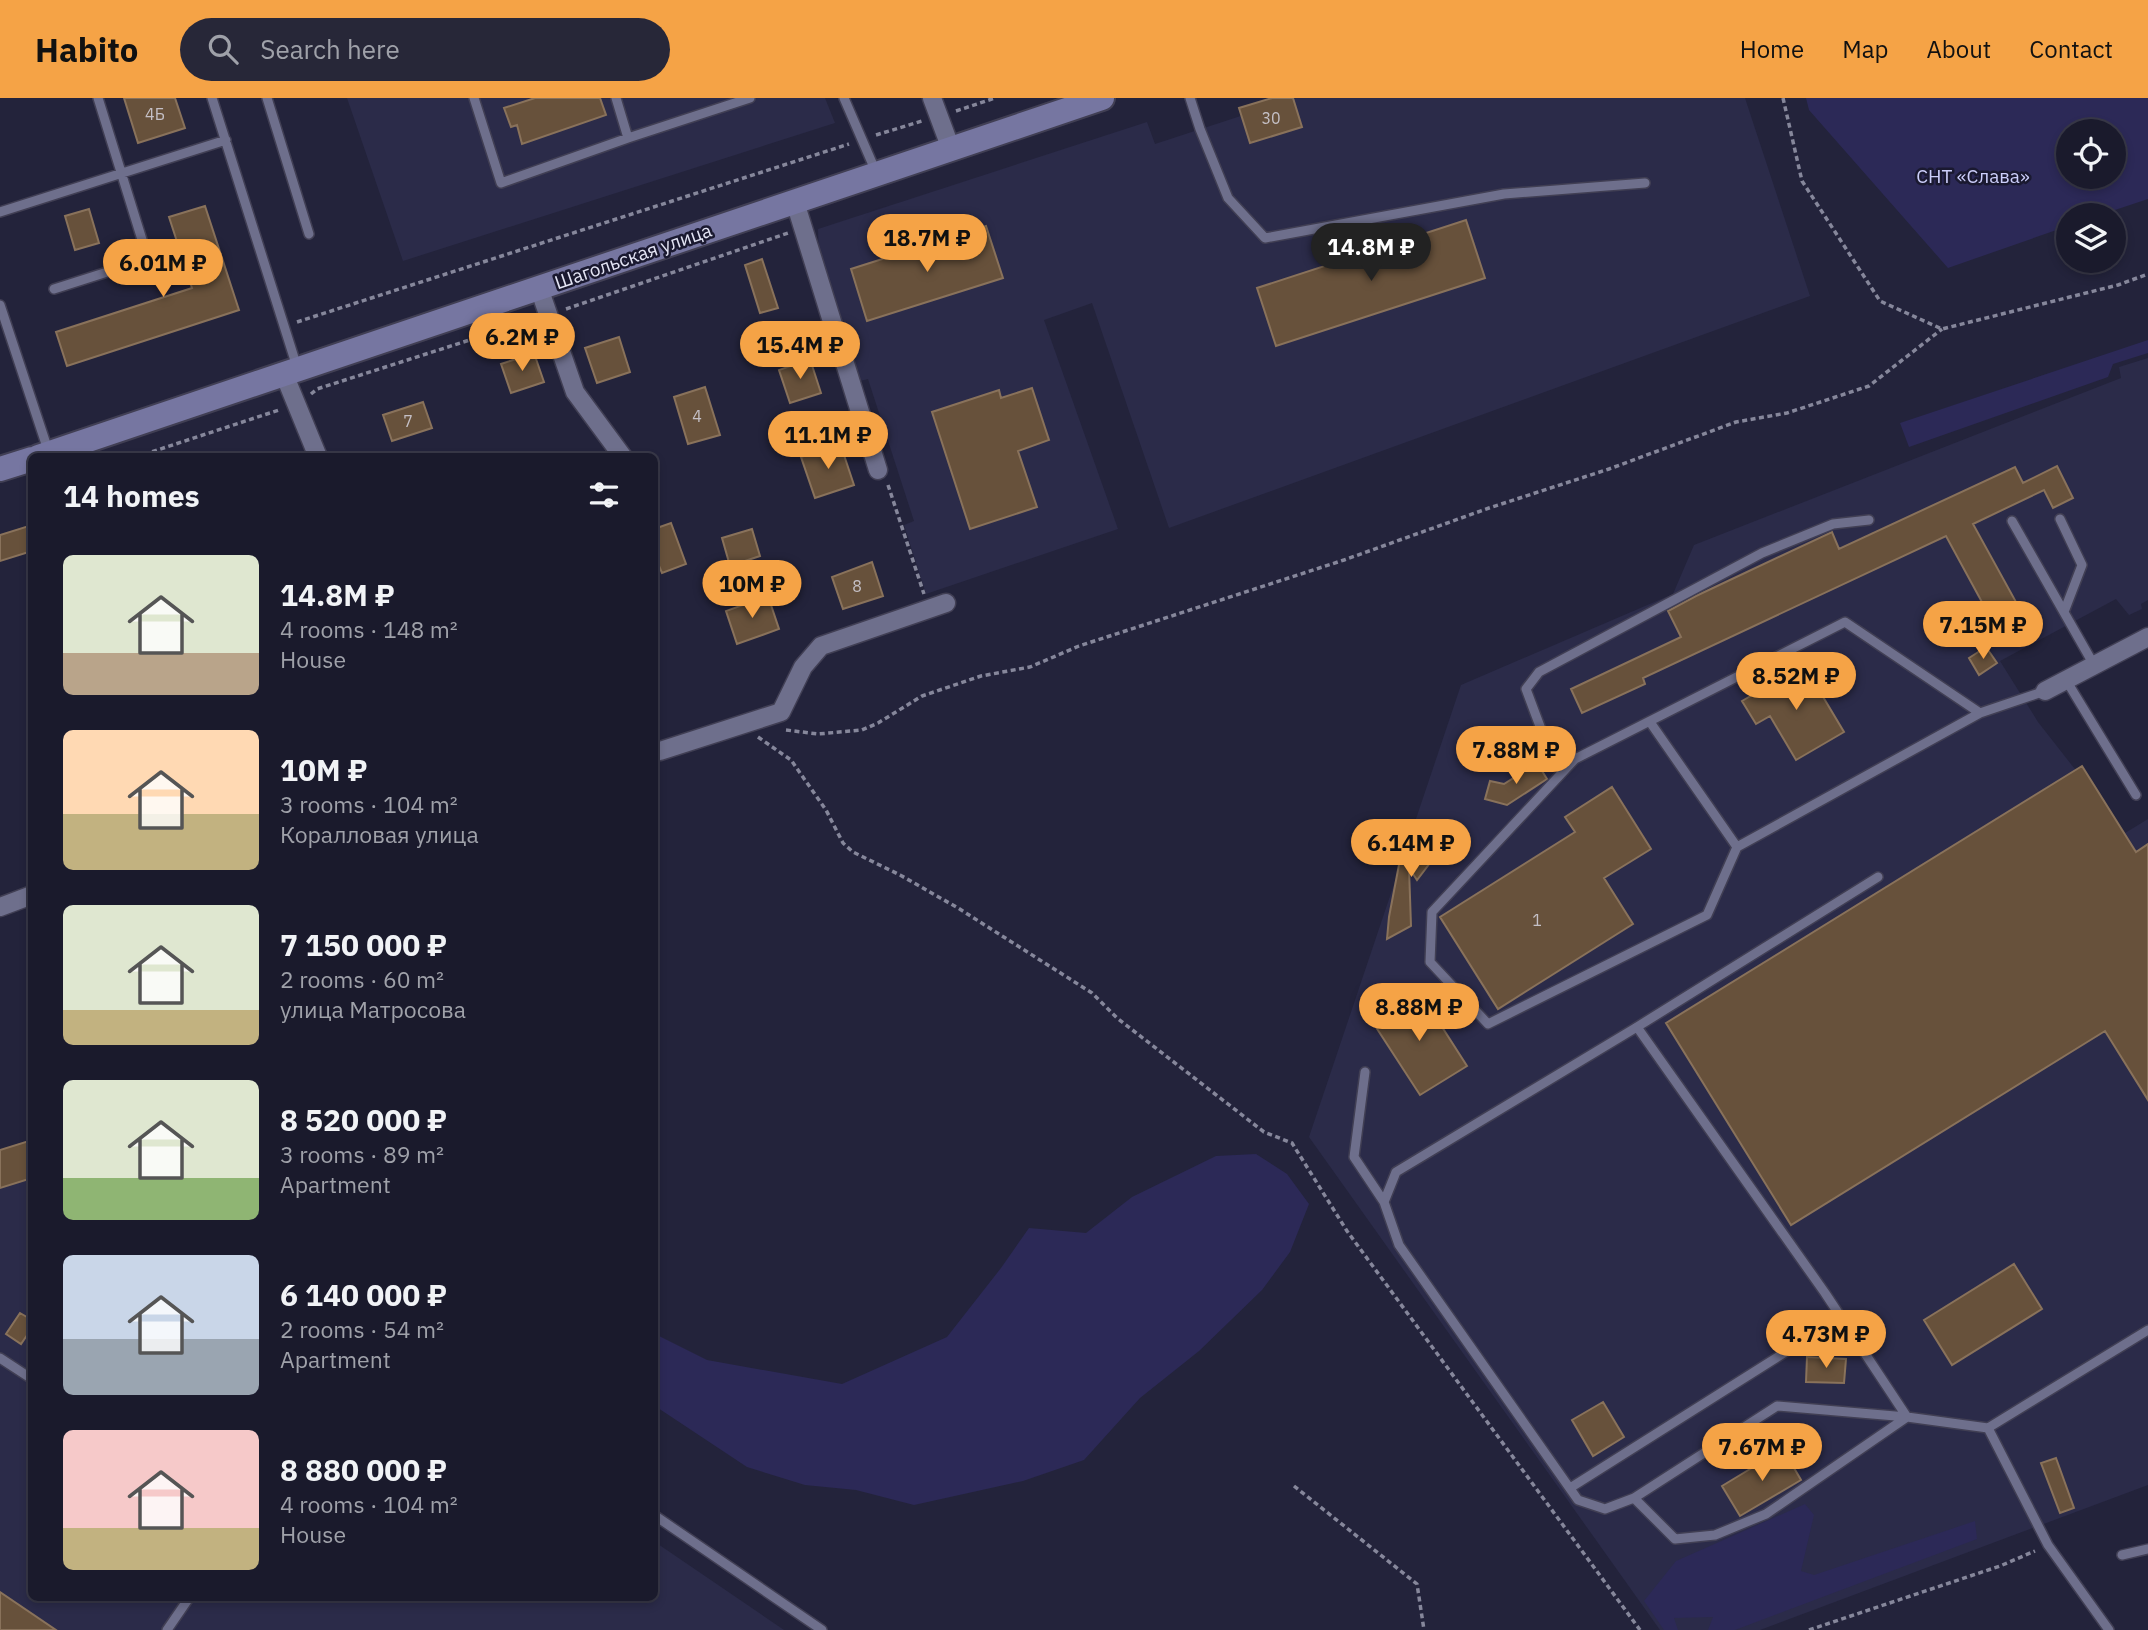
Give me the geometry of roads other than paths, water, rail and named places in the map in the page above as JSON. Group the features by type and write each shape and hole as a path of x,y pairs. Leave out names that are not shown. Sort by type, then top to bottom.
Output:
{"main road":[{"name":"Шагольская улица","path":"59,453 86,449 291,371 1102,98"},
{"name":"Шагольская улица","path":"0,469 28,460"}],"street":[{"path":"932,98 951,149"},
{"path":"795,202 878,470"},
{"path":"539,288 575,392 620,453"},
{"path":"291,371 295,404 316,453"},
{"path":"658,751 781,712 803,667 821,646 946,603"},
{"path":"2045,691 2148,637"},
{"path":"0,907 28,896"}],"lane":[{"path":"54,289 148,259 98,98"},
{"path":"212,98 285,326 291,371"},
{"path":"267,98 309,234"},
{"path":"474,98 502,183 750,98"},
{"path":"616,98 628,138"},
{"path":"844,98 877,174"},
{"path":"1190,98 1228,198 1265,238 1504,194 1645,183"},
{"path":"0,212 226,140"},
{"path":"0,305 38,453"},
{"path":"2060,519 2082,565 2064,612"},
{"path":"1575,759 1541,729 1526,689 1539,672 1762,553 1833,524 1869,520"},
{"path":"2012,521 2094,665"},
{"path":"1980,713 1845,622 1575,759 1432,912 1430,962 1488,1024 1707,915 1737,847 1980,713 2045,691"},
{"path":"2066,680 2136,795"},
{"path":"1650,722 1737,847"},
{"path":"1384,1202 1396,1172 1637,1027 1878,877"},
{"path":"1637,1027 1841,1317 1907,1417"},
{"path":"1366,1072 1354,1157 1384,1202 1399,1245 1578,1500 1605,1509 1634,1498 1777,1406 1907,1417 1988,1428 2148,1330"},
{"path":"1570,1488 1841,1317"},
{"path":"0,1358 28,1376"},
{"path":"1634,1498 1675,1539 1715,1535 1766,1514 1907,1417"},
{"path":"1988,1428 2048,1545 2109,1630"},
{"path":"658,1518 822,1630"},
{"path":"2122,1555 2148,1549"},
{"path":"167,1630 187,1601"}],"park label":[{"name":"СНТ «Слава»","path":"1973,176"}]}
